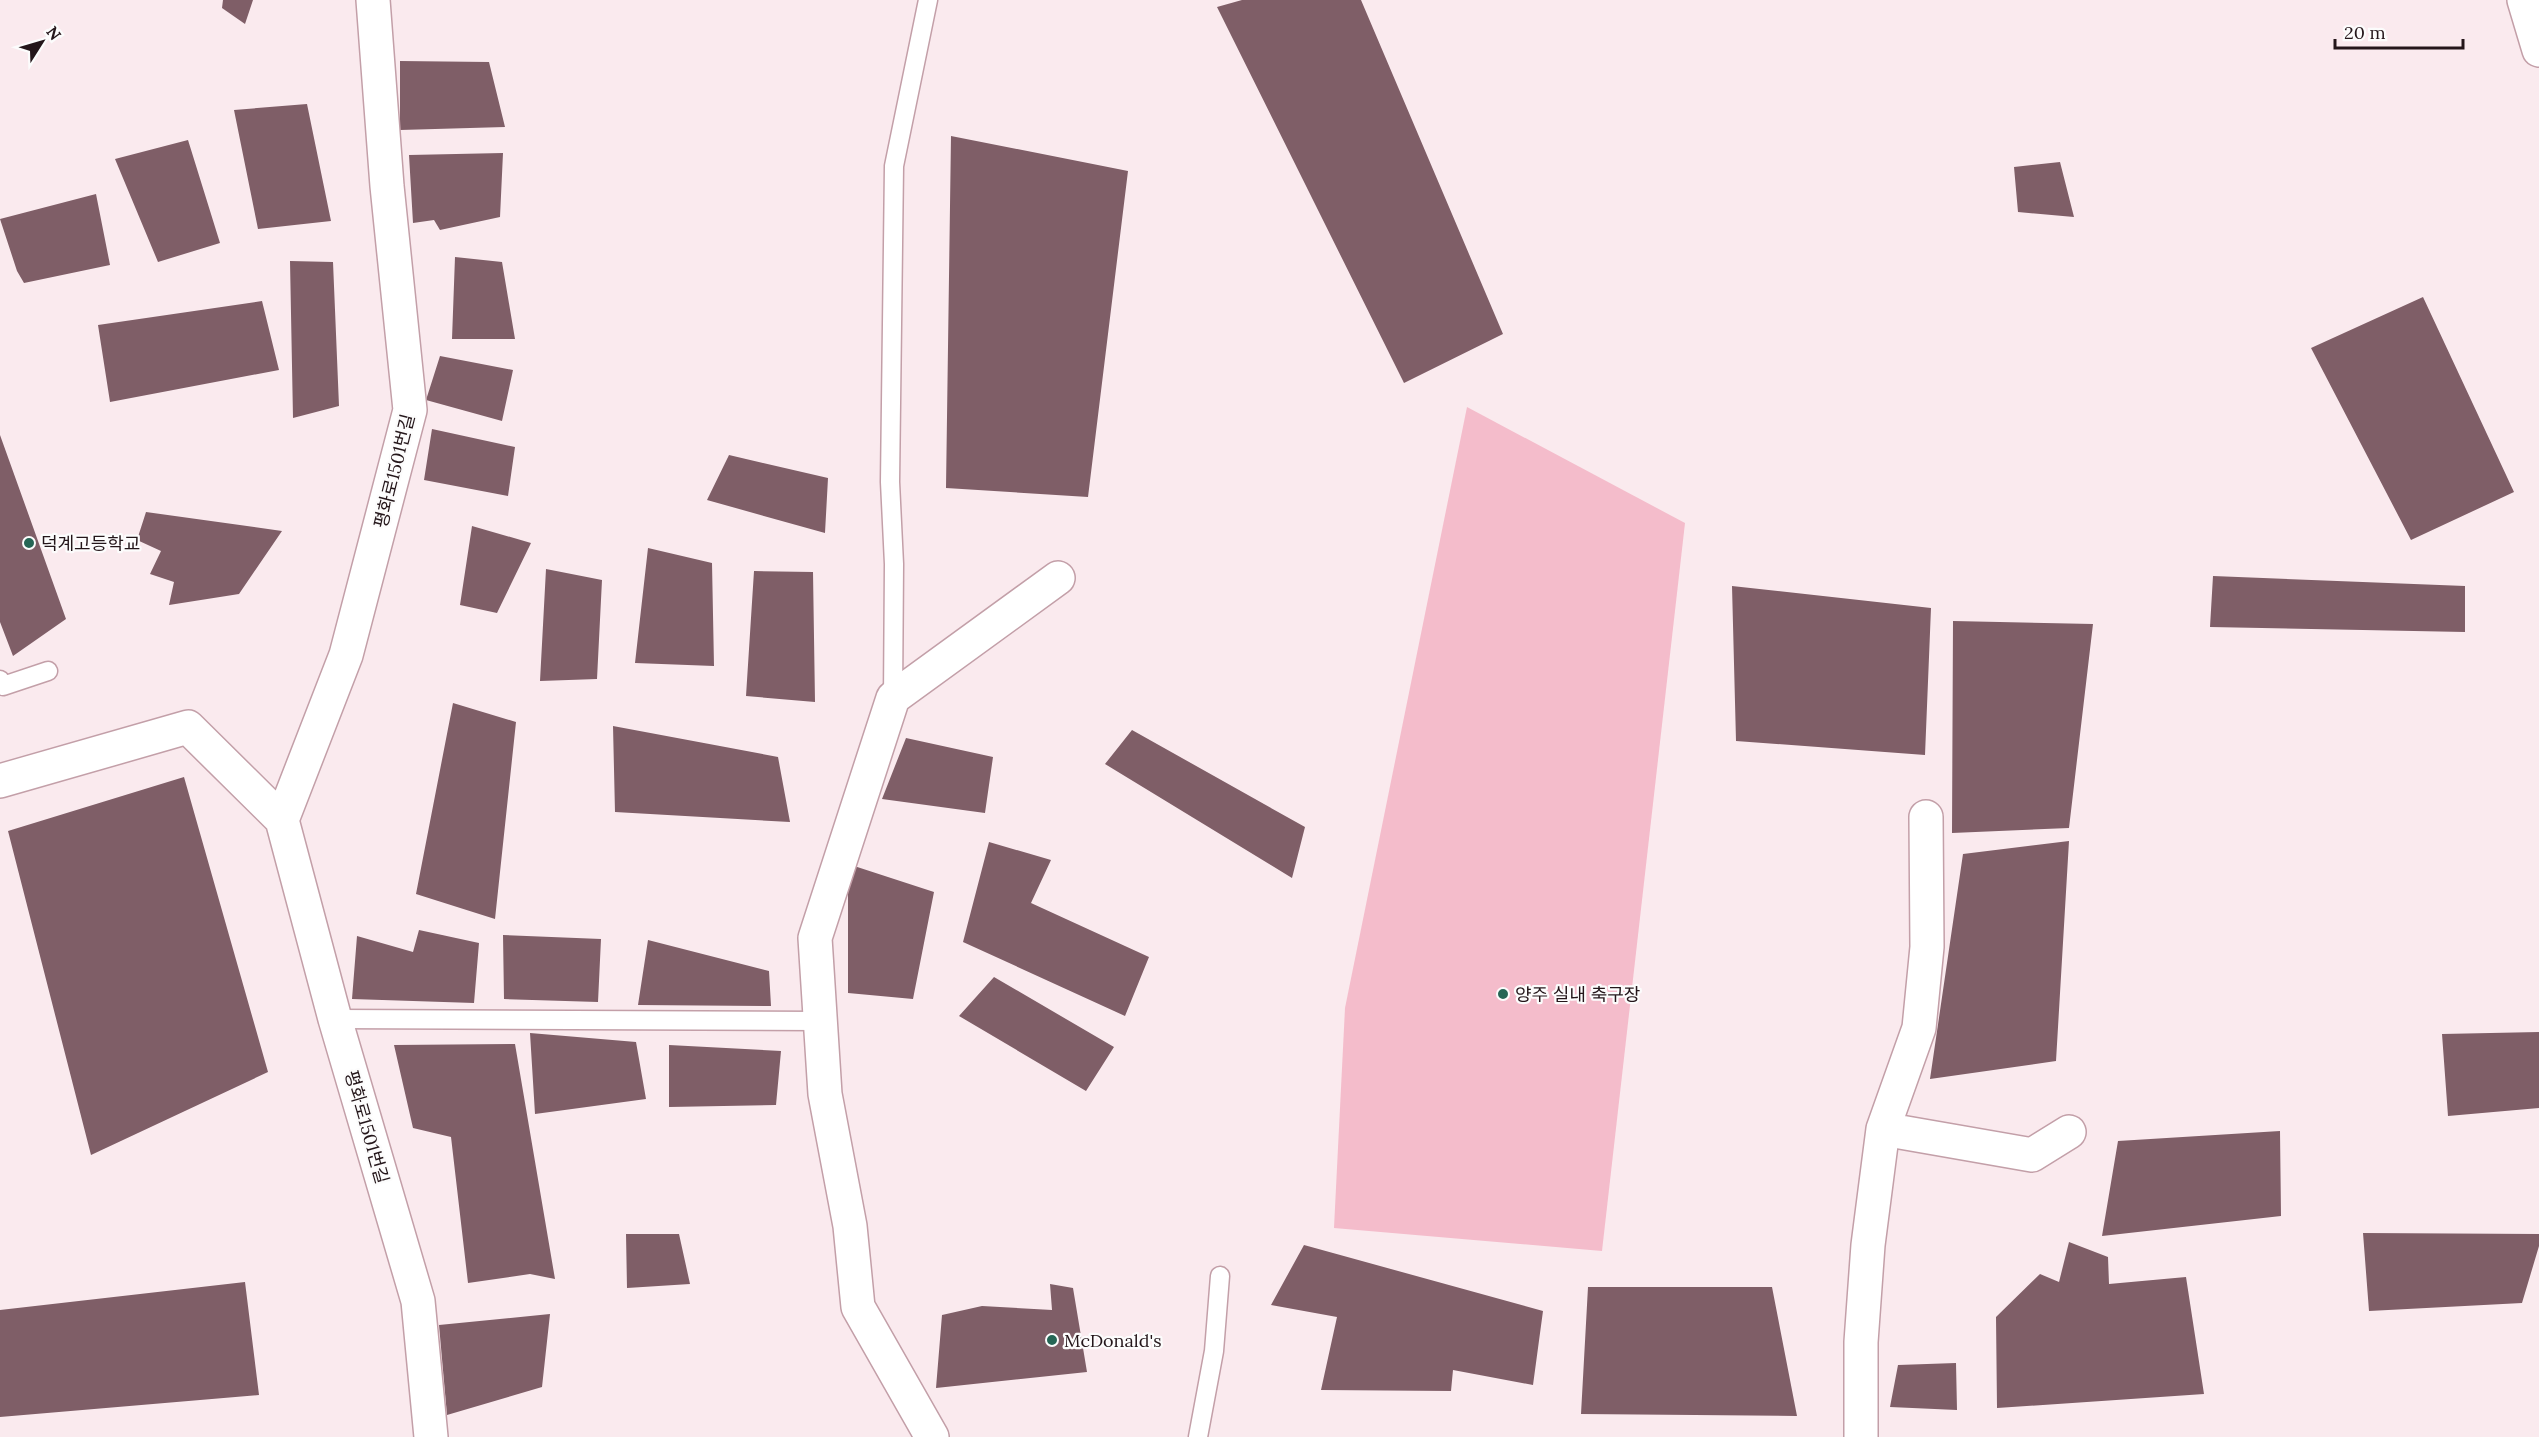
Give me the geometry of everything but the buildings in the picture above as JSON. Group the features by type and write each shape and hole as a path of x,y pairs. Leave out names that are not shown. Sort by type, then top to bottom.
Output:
{"street":[{"name":"평화로1501번길","path":"373,0 387,186 411,410 346,656 282,820 335,1019 418,1301 431,1437"},
{"path":"2524,0 2539,50"},
{"path":"933,1437 858,1307 850,1226 825,1094 815,938 893,698 1058,578"},
{"path":"0,781 188,727 282,820"},
{"path":"1862,1437 1861,1342 1866,1267 1883,1129 1919,1028 1927,947 1926,817"},
{"path":"1883,1129 2032,1155 2069,1132"}],"lane":[{"path":"893,698 894,564 890,482 894,166 928,0"},
{"path":"0,680 3,686 48,671"},
{"path":"335,1019 820,1021"},
{"path":"1198,1437 1214,1351 1221,1276"}],"shaded area":[{"path":"1467,407 1685,523 1602,1251 1334,1228 1345,1008"}],"place":[{"name":"덕계고등학교","path":"29,543"},
{"name":"양주 실내 축구장","path":"1503,994"},
{"name":"McDonald's","path":"1052,1340"}]}
